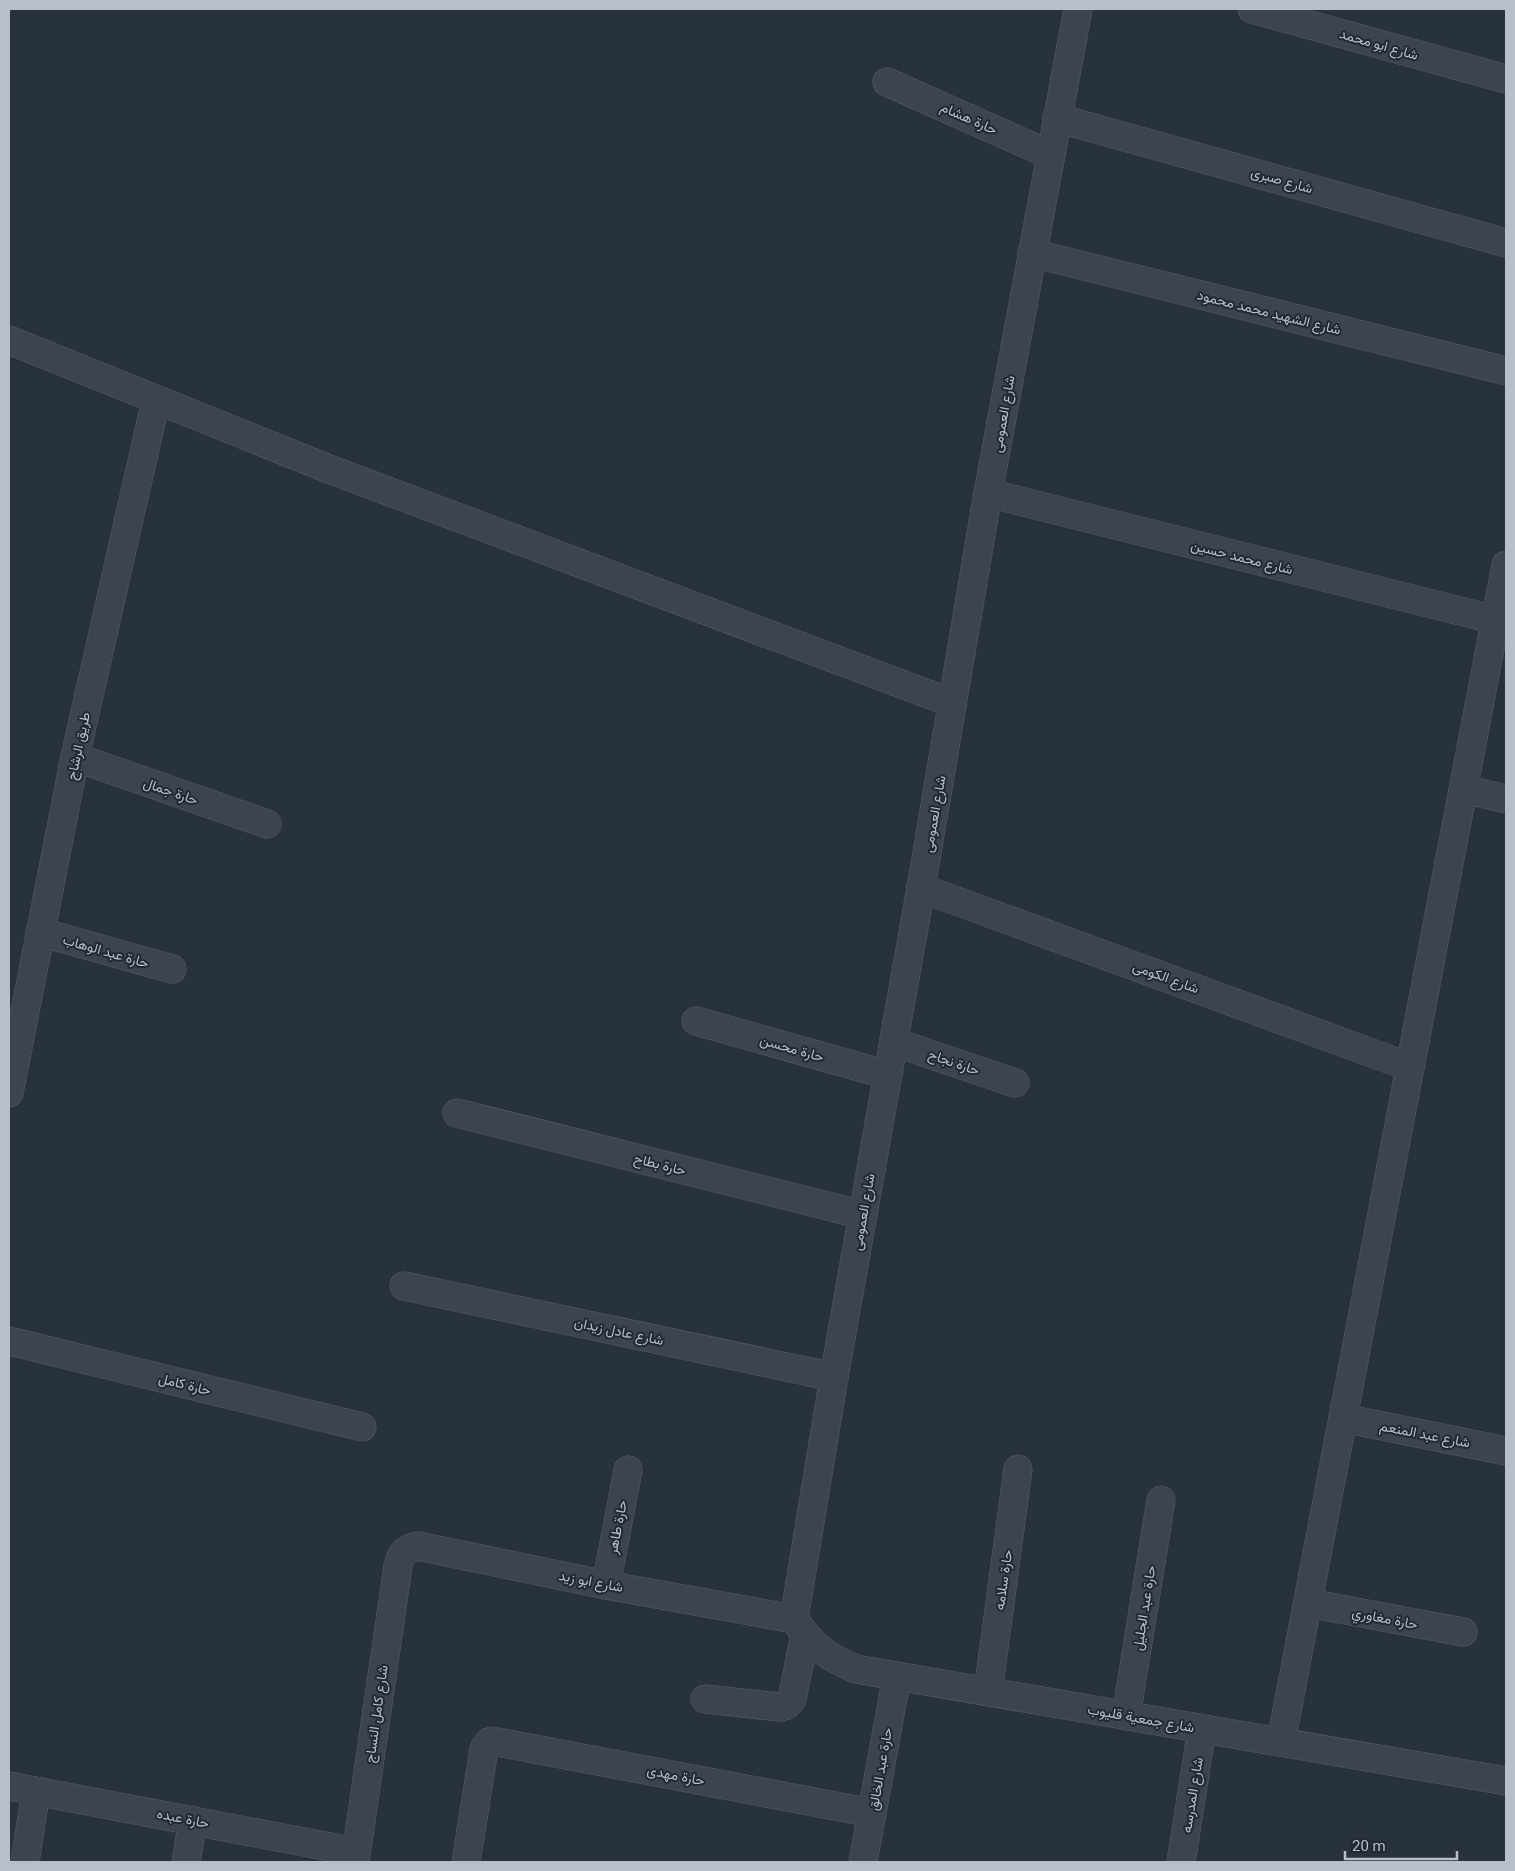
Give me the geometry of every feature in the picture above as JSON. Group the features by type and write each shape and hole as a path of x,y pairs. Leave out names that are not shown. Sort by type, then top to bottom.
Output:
{"street":[{"name":"شارع العمومى","path":"705,1699 780,1707 787,1705 792,1699 834,1377 921,888 988,493 1078,9"},
{"name":"شارع ابو محمد","path":"1252,9 1506,79"},
{"name":"حارة هشام","path":"887,82 1051,154"},
{"name":"شارع صبرى","path":"1057,118 1506,243"},
{"name":"شارع الشهيد محمد محمود","path":"1032,253 1506,371"},
{"path":"9,340 329,469 952,704"},
{"name":"طريق الرشاح","path":"9,1093 75,757 156,400"},
{"name":"شارع محمد حسين","path":"988,493 1496,620"},
{"path":"1281,1742 1506,565"},
{"name":"حارة جمال","path":"75,757 267,824"},
{"path":"1464,789 1506,799"},
{"name":"شارع الكومى","path":"921,888 1410,1067"},
{"name":"حارة عبد الوهاب","path":"40,932 172,969"},
{"name":"حارة محسن","path":"696,1021 888,1075"},
{"name":"حارة نجاح","path":"894,1042 1015,1083"},
{"name":"حارة بطاح","path":"457,1113 862,1216"},
{"name":"شارع عادل زيدان","path":"404,1286 834,1377"},
{"name":"حارة كامل","path":"9,1341 362,1427"},
{"name":"شارع عبد المنعم","path":"1343,1418 1506,1451"},
{"name":"حارة سلامه","path":"988,1692 1018,1469"},
{"name":"حارة طاهر","path":"606,1585 628,1470"},
{"name":"حارة عبد الجليل","path":"1126,1716 1161,1500"},
{"name":"شارع ابو زيد","path":"398,1566 401,1555 407,1549 418,1546 800,1627"},
{"name":"شارع كامل النساج","path":"355,1857 398,1566"},
{"name":"حارة مغاوري","path":"1308,1603 1463,1632"},
{"name":"شارع جمعية قليوب","path":"800,1627 820,1650 836,1662 856,1669 1506,1781"},
{"name":"حارة عبد الخالق","path":"863,1862 897,1676"},
{"name":"شارع المدرسه","path":"1181,1862 1202,1729"},
{"name":"حارة مهدى","path":"466,1862 484,1749 488,1742 497,1741 872,1813"},
{"name":"حارة عبده","path":"9,1786 194,1820 355,1857"},
{"path":"24,1862 36,1791"},
{"path":"186,1862 194,1820"}]}
